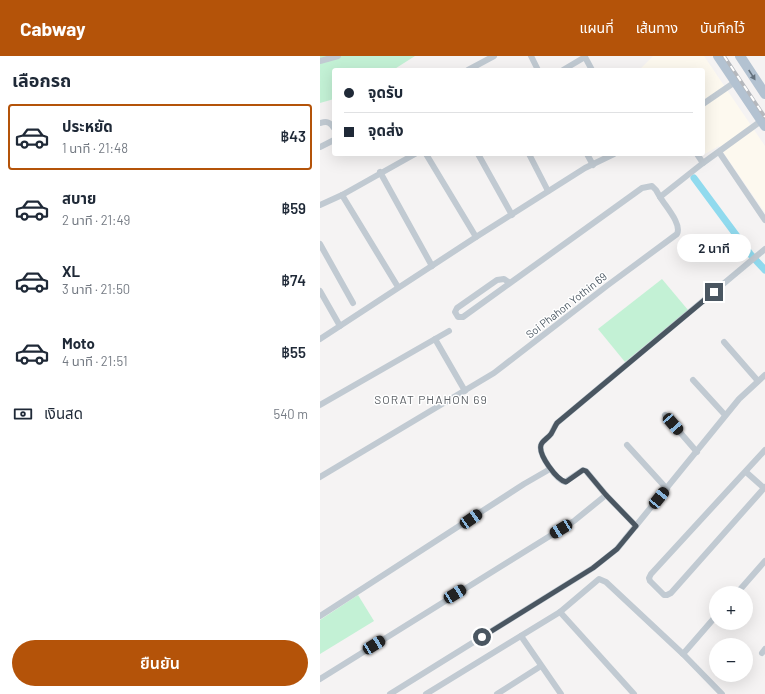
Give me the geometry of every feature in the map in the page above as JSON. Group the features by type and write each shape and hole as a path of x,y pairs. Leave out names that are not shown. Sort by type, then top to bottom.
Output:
{"main road":[{"path":"718,56 763,123"},
{"path":"740,56 765,94"}],"street":[{"path":"320,61 338,56"},
{"path":"472,68 494,56"},
{"path":"531,56 537,68"},
{"path":"566,68 585,57 591,68"},
{"path":"705,103 735,82"},
{"path":"320,122 326,121 332,126"},
{"path":"510,283 504,279 497,280 457,308 455,312 458,317 463,317 642,188 652,186 660,197 703,163 763,123"},
{"path":"320,147 332,141"},
{"path":"719,152 765,220"},
{"path":"320,205 342,195 380,172 411,156"},
{"path":"427,156 476,236"},
{"path":"479,156 512,215"},
{"path":"530,156 548,191"},
{"path":"587,156 593,165"},
{"path":"320,339 476,236 512,215 548,191 610,156"},
{"path":"698,156 703,163"},
{"path":"380,172 432,266"},
{"path":"342,195 398,287"},
{"name":"Soi Phahon Yothin 69","path":"320,477 494,373 677,234 679,230 678,224 660,197"},
{"path":"320,244 353,303"},
{"path":"636,526 606,495 586,471 580,471 566,482 561,481 550,469 540,451 541,444 551,434 557,423 765,249"},
{"path":"320,291 340,326"},
{"path":"320,405 449,331"},
{"path":"434,339 465,391"},
{"path":"724,342 758,381"},
{"path":"390,694 593,568 617,549 697,452 725,415 739,399 765,375"},
{"path":"693,380 725,415"},
{"path":"665,415 697,452"},
{"path":"627,445 667,489"},
{"path":"746,472 764,487 671,593 664,595 650,581 649,578 651,574 765,450"},
{"path":"320,616 524,484 550,469"},
{"path":"320,679 574,521 606,495"},
{"path":"743,586 765,561"},
{"path":"426,694 560,612 599,579 602,580 683,654 722,694"},
{"path":"560,612 634,694"},
{"path":"683,654 709,624"},
{"path":"521,636 561,694"},
{"path":"497,694 542,666"}],"shaded area":[{"path":"653,56 704,56 765,146 765,213 719,146 705,154 705,68 641,68"}],"green space":[{"path":"320,56 415,56 396,68 332,68 332,100 320,103"},
{"path":"662,279 688,310 625,362 598,329"},
{"path":"358,595 374,621 320,654 320,620"}],"waterway":[{"path":"694,178 751,255 765,270"}],"railway":[{"path":"724,56 765,117"}],"district":[{"name":"SORAT PHAHON 69","path":"431,399"}],"route":[{"path":"482,637 593,568 617,549 636,526 606,495 586,471 580,471 566,482 561,481 550,469 540,451 540,447 551,434 557,423 714,292"}]}
